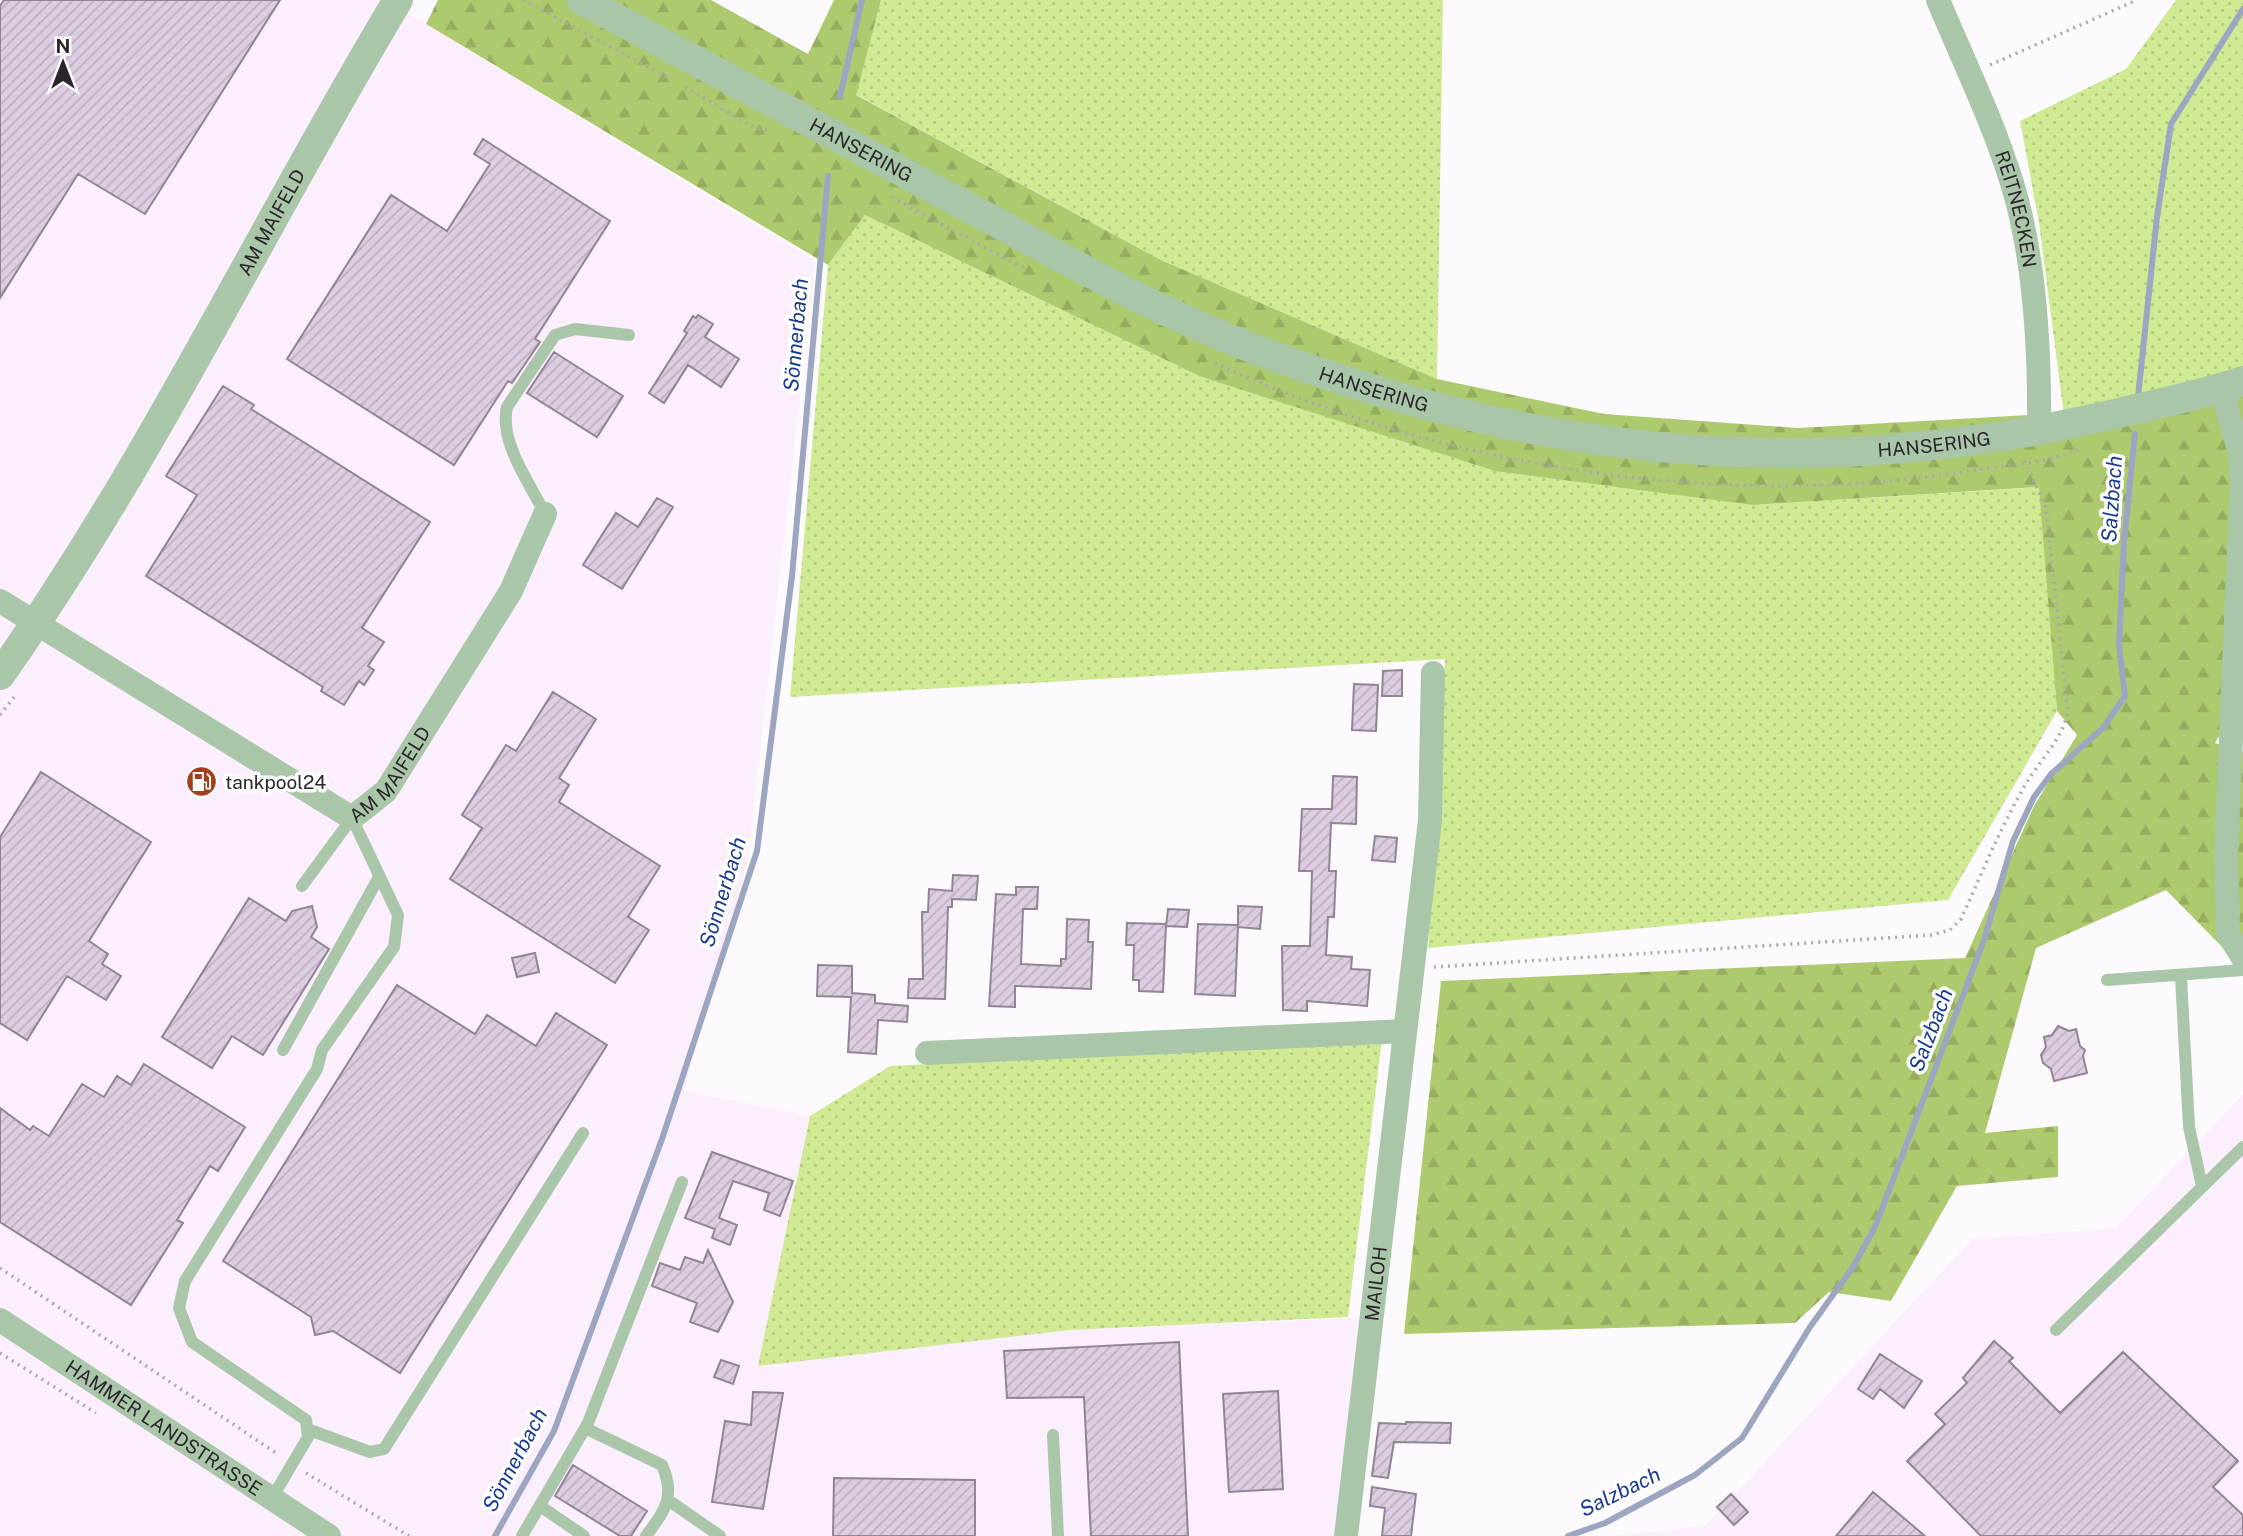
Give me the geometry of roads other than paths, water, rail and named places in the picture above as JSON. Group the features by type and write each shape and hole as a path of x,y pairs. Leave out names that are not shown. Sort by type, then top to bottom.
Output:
{"street":[{"name":"AM MAIFELD","path":"0,675 36,624 151,435 398,0"},
{"name":"HANSERING","path":"582,0 1074,264 1255,350 1356,386 1444,412 1534,432 1626,445 1717,453 1810,454 1934,447 2039,433 2232,385"},
{"name":"REITNECKEN","path":"1938,0 2012,184 2025,238 2039,380 2039,433"},
{"path":"2232,385 2242,481 2236,748 2225,856 2228,933 2243,958"},
{"name":"AM MAIFELD","path":"0,601 352,818 386,791 511,591 545,514"},
{"name":"MAILOH","path":"1346,1536 1430,820 1433,673"},
{"path":"927,1053 1405,1031"},
{"name":"HAMMER LANDSTRASSE","path":"0,1320 329,1536"}],"lane":[{"path":"545,514 512,450 504,420 507,407 555,335 575,329 629,335"},
{"path":"271,1500 308,1437 306,1420 192,1342 179,1308 185,1281 317,1069 322,1050 394,947 398,915 352,818 302,886"},
{"path":"284,1050 379,877"},
{"path":"2107,980 2181,977 2243,970"},
{"path":"2181,977 2189,1127 2202,1186"},
{"path":"307,1429 370,1452 384,1449 583,1133"},
{"path":"2056,1330 2243,1147"},
{"path":"522,1536 585,1428 682,1182"},
{"path":"585,1428 662,1465 670,1482 668,1500 662,1514 646,1536"},
{"path":"1053,1435 1058,1536"},
{"path":"668,1500 720,1536"},
{"path":"540,1506 584,1536"}],"waterway":[{"name":"Sönnerbach","path":"840,96 862,0"},
{"name":"Salzbach","path":"2138,397 2157,217 2171,124 2243,9"},
{"name":"Sönnerbach","path":"495,1536 554,1431 662,1139 757,851 792,576 828,176"},
{"name":"Salzbach","path":"1568,1536 1605,1523 1695,1475 1742,1438 1810,1327 1853,1267 1875,1227 1984,940 2013,841 2034,797 2051,774 2103,728 2125,696 2119,645 2124,542 2135,434"}],"place":[{"name":"tankpool24","path":"202,782"}]}
